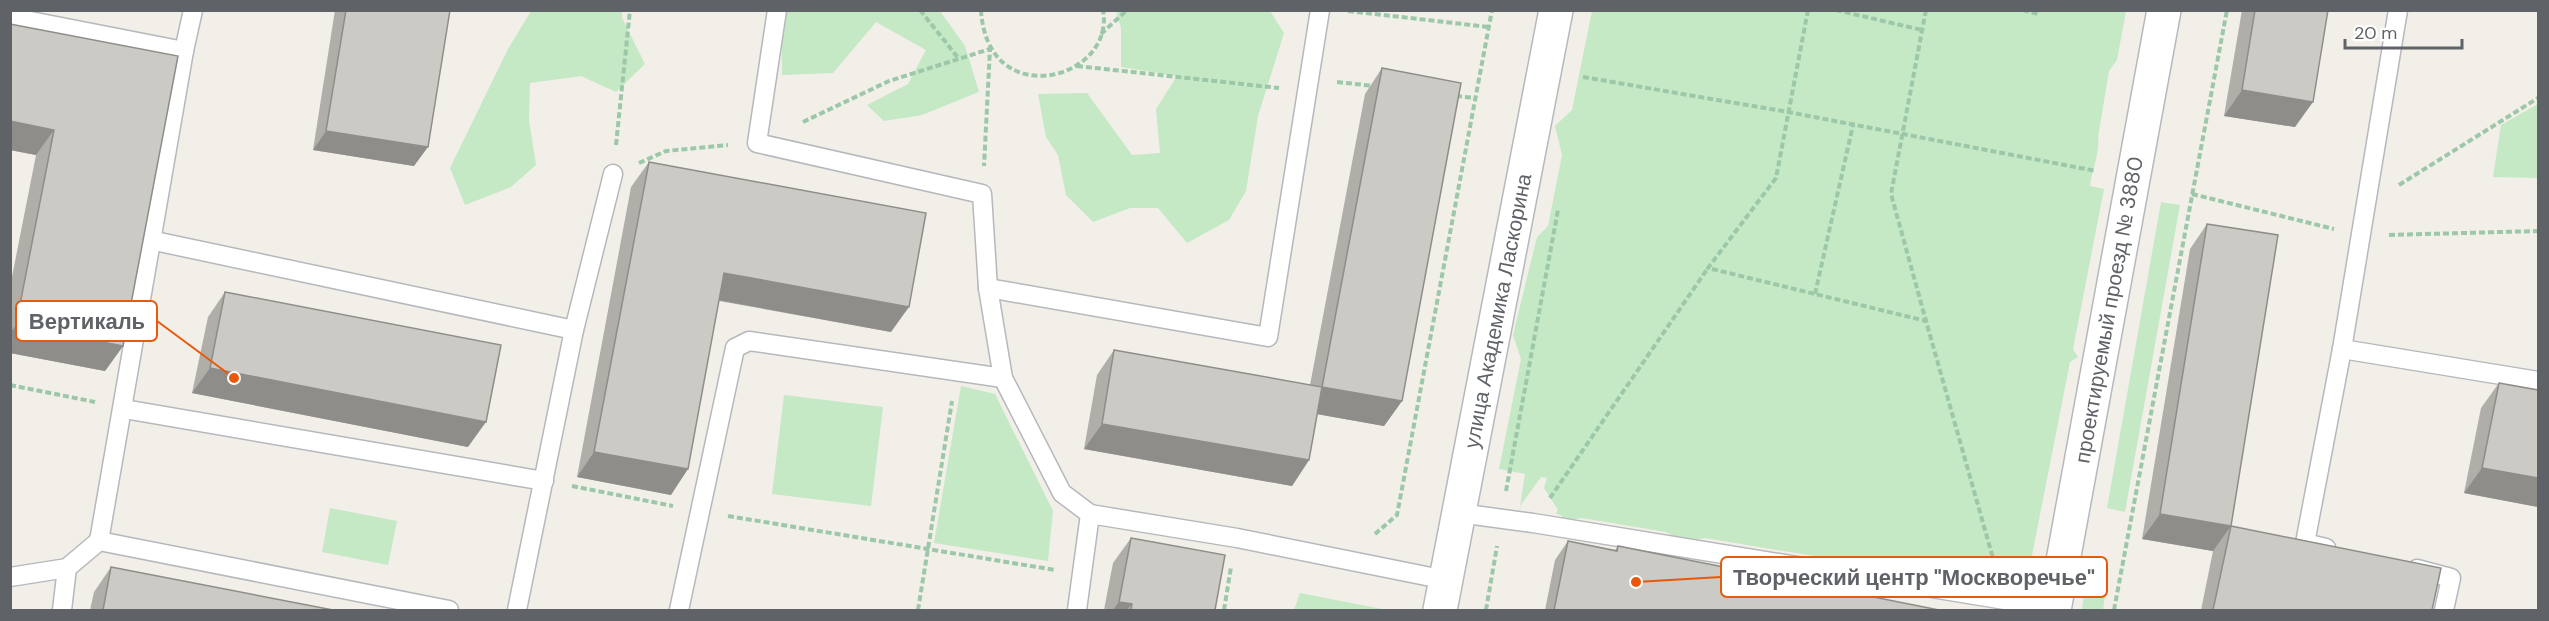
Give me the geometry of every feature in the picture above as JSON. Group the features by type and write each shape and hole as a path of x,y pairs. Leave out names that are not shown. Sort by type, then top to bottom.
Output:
{"street":[{"name":"улица Академика Ласкорина","path":"1443,595 1556,10"},
{"name":"проектируемый проезд № 3880","path":"2054,610 2164,10"}],"lane":[{"path":"10,577 67,568 99,541 124,409 150,240 193,10"},
{"path":"777,10 758,143 982,194 988,288 1003,378 1062,494 1090,514 1237,538 1443,595"},
{"path":"988,288 1268,337 1320,10"},
{"path":"2339,551 2305,543 2342,349 2398,10"},
{"path":"10,17 39,16 184,51"},
{"path":"518,610 574,330 613,174"},
{"path":"150,240 574,330"},
{"path":"679,610 735,348 749,341 1003,378"},
{"path":"2342,349 2538,381"},
{"path":"124,409 544,480"},
{"path":"1459,513 1533,523 2054,610"},
{"path":"1077,610 1090,514"},
{"path":"99,541 449,610"},
{"path":"2395,564 2451,578 2444,610"},
{"path":"62,610 67,568"}],"path":[{"path":"630,10 613,174 666,151 758,143 889,81 990,49"},
{"path":"920,10 959,59"},
{"path":"981,10 982,29 990,49 1004,63 1020,73 1040,77 1059,74 1077,66 1092,52 1101,34 1127,10"},
{"path":"1101,34 1103,10"},
{"path":"1347,10 1489,27"},
{"path":"1371,536 1379,533 1397,514 1492,10"},
{"path":"1533,523 1708,268 1776,178 1808,10"},
{"path":"1836,10 1922,30"},
{"path":"1926,10 1891,194 2005,600"},
{"path":"2024,10 2038,14 2039,10"},
{"path":"2114,610 2227,10"},
{"path":"982,194 990,49"},
{"path":"1077,66 1308,85 1380,87"},
{"path":"1581,88 1585,66"},
{"path":"1583,77 1788,112 2100,172"},
{"path":"1452,95 1475,98"},
{"path":"2366,205 2538,98"},
{"path":"1815,294 1853,125"},
{"path":"1486,610 1559,204"},
{"path":"1708,268 1926,321"},
{"path":"918,610 957,371"},
{"path":"10,385 124,409"},
{"path":"544,480 699,511 1082,575"},
{"path":"1224,610 1237,538"}],"green space":[{"path":"531,11 622,11 622,18 645,64 616,92 581,76 530,83 529,120 536,165 511,187 465,205 450,168 508,49"},
{"path":"781,11 940,11 965,46 979,92 922,115 884,121 867,105 908,84 926,50 876,22 833,73 782,75"},
{"path":"1116,11 1270,11 1284,33 1258,116 1246,191 1229,220 1187,243 1158,208 1130,208 1093,222 1066,195 1058,155 1046,137 1038,94 1087,93 1132,155 1160,153 1156,109 1177,76 1121,67 1121,28"},
{"path":"1592,11 2126,11 2117,60 2109,71 2097,155 2090,186 2104,189 2073,349 2078,357 2070,362 2026,586 2006,582 2004,572 1980,571 1984,584 1924,574 1881,579 1862,564 1705,538 1684,542 1666,532 1582,518 1565,521 1561,515 1556,514 1558,510 1544,488 1547,478 1541,477 1520,506 1525,474 1499,469 1521,359 1513,335 1537,237 1548,226 1562,155 1555,126 1572,110"},
{"path":"2538,104 2538,178 2493,177 2501,125"},
{"path":"2161,202 2180,205 2125,512 2107,508"},
{"path":"961,386 995,394 1053,511 1048,561 934,543"},
{"path":"784,395 883,407 871,506 772,494"},
{"path":"330,508 397,521 388,565 322,552"},
{"path":"2088,563 2109,568 2103,610 2082,610"},
{"path":"1300,593 1387,610 1294,610"}],"building":[{"path":"346,10 450,10 428,147 326,131"},
{"path":"2255,10 2328,10 2313,102 2242,90"},
{"path":"10,24 178,56 123,346 16,325 54,130 10,121"},
{"path":"1382,68 1461,83 1402,401 1322,387"},
{"path":"649,162 926,213 909,307 724,273 688,469 594,452"},
{"path":"2207,224 2278,235 2231,526 2160,514"},
{"path":"225,292 501,345 486,422 210,368"},
{"path":"1114,350 1322,387 1309,460 1102,424"},
{"path":"2499,383 2538,390 2538,478 2482,468"},
{"path":"2231,526 2441,568 2432,610 2213,610"},
{"path":"1131,538 1225,555 1215,610 1131,610 1132,604 1119,602"},
{"path":"1568,541 1617,551 1618,546 1939,610 1554,610"},
{"path":"111,567 333,610 103,610"}],"place":[{"name":"Вертикаль","path":"234,378"},
{"name":"Творческий центр \"Москворечье\"","path":"1636,582"}]}
